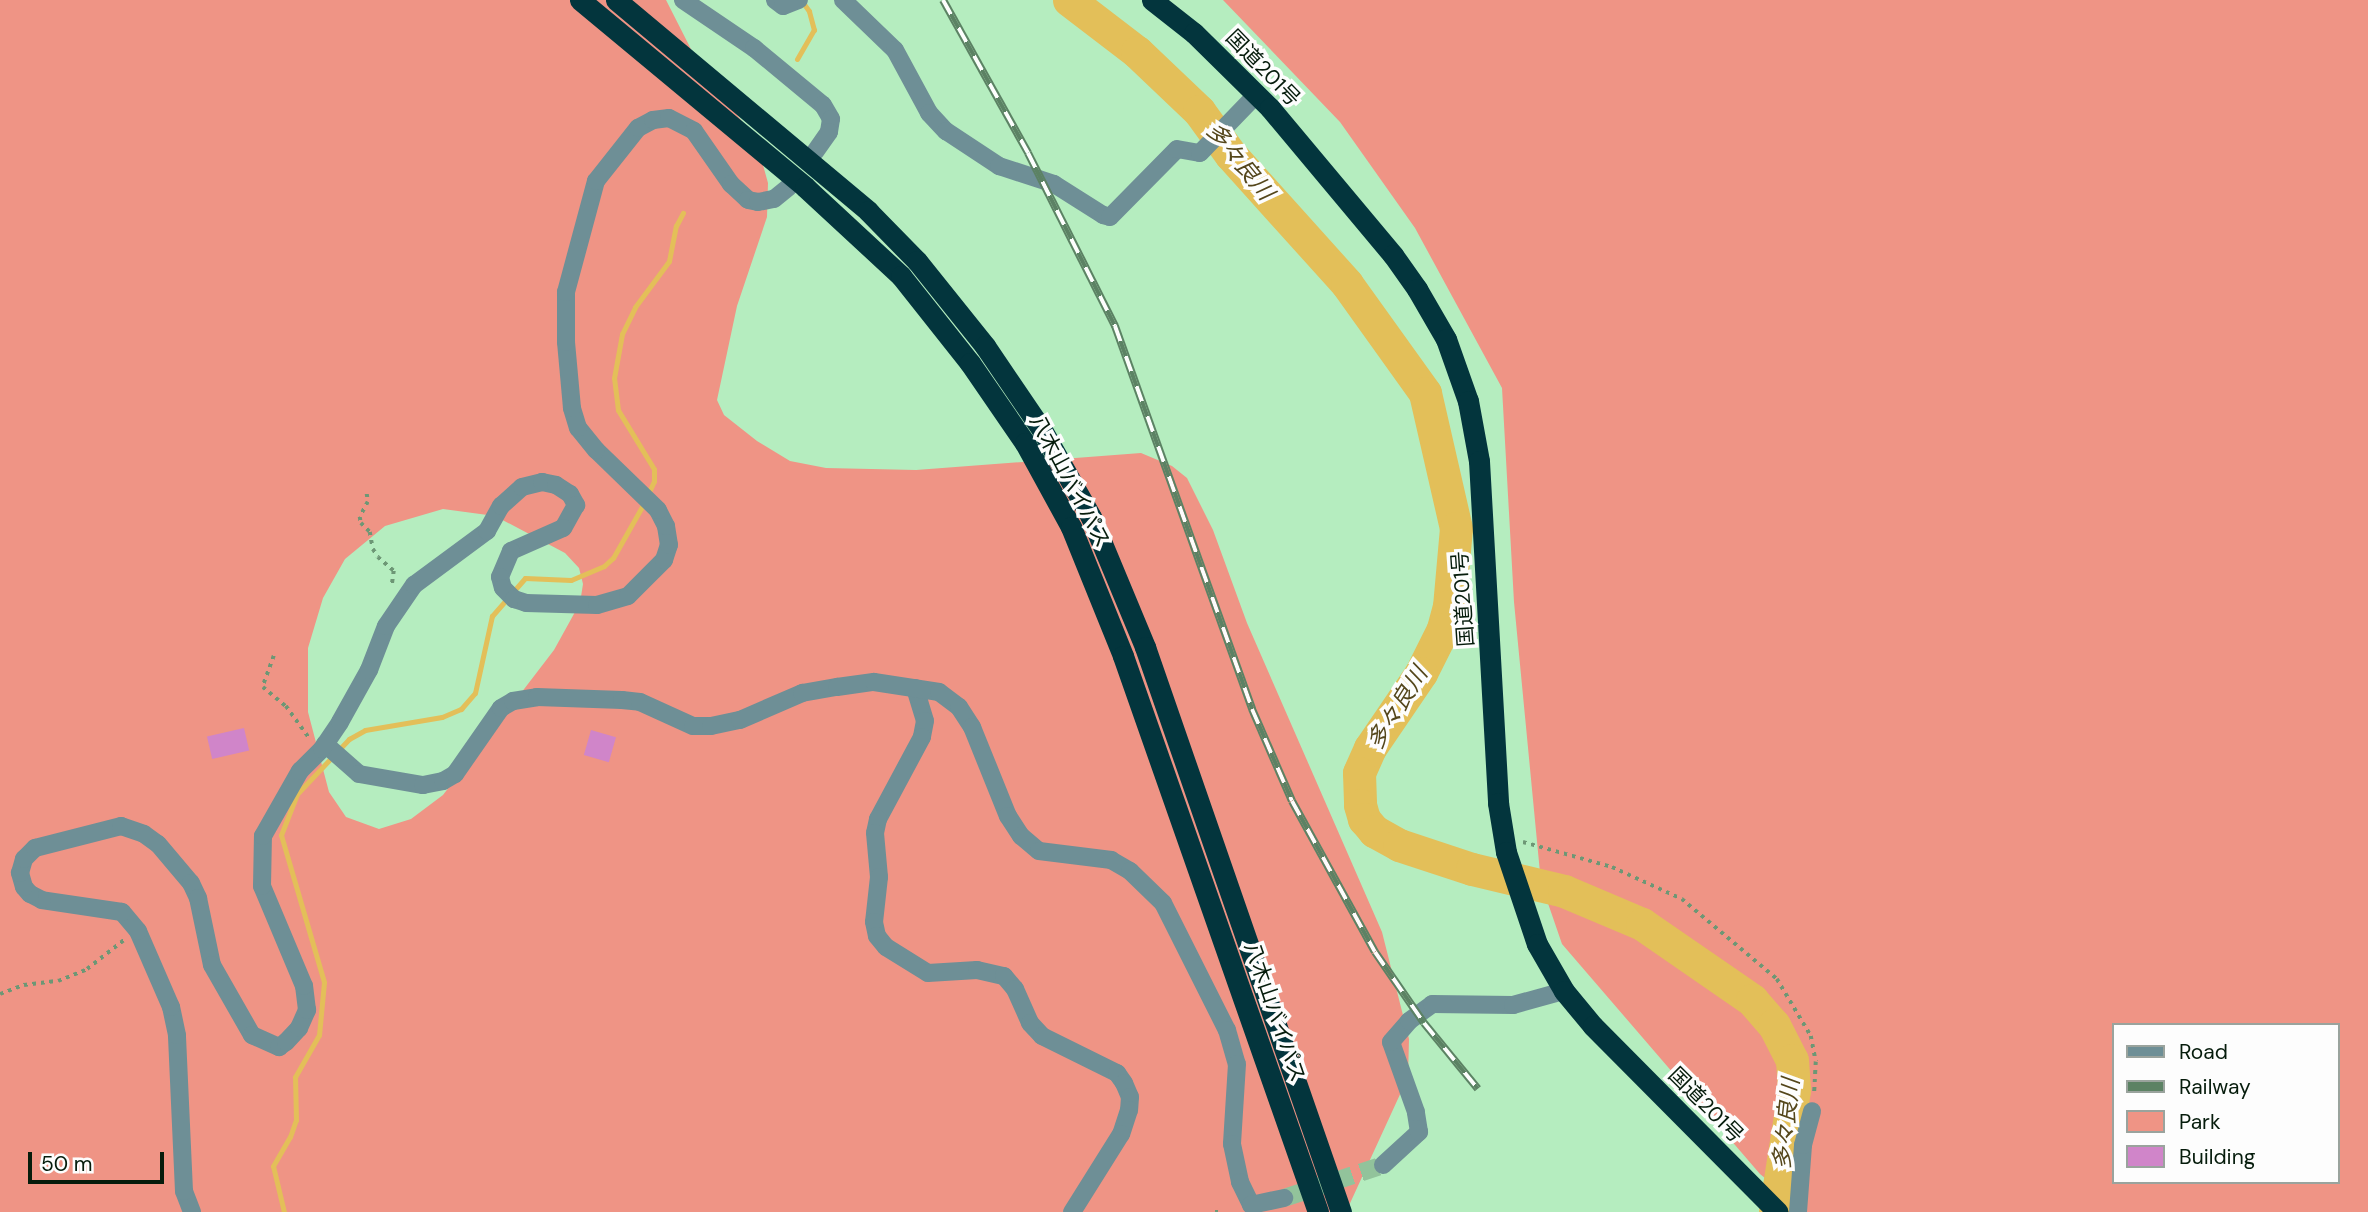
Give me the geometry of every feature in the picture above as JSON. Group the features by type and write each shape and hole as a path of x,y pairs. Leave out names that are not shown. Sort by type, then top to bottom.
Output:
{"highway":[{"name":"八木山バイパス","path":"580,0 805,187 901,276 970,363 1025,443 1072,527 1123,656 1318,1212"},
{"name":"八木山バイパス","path":"616,0 868,211 917,261 985,346 1042,430 1091,517 1145,647 1341,1212"},
{"name":"国道201号","path":"1152,0 1194,33 1257,94 1393,255 1418,289 1446,339 1468,401 1479,461 1499,803 1505,844 1519,896 1537,944 1564,991 1593,1026 1778,1212"}],"street":[{"path":"683,0 754,48 823,106 831,119 829,132 815,152"},
{"path":"775,0 783,6 799,0"},
{"path":"843,0 895,50 929,113 946,131 999,166 1054,184 1110,217 1177,149 1200,153 1257,94"},
{"path":"192,1212 184,1191 177,1035 171,1007 139,934 122,912 42,900 30,894 24,887 20,873 24,859 35,848 121,826 144,834 158,844 191,883 198,898 212,965 252,1035 279,1046 286,1042 299,1028 307,1010 304,986 262,886 263,836 300,771 323,747 369,670 386,626 403,599 437,565 487,531 502,506 522,487 541,482 556,485 570,494 576,505 563,528 511,551 500,577 503,587 514,599 526,603 597,605 628,596 664,560 669,545 666,526 658,510 596,450 578,428 572,408 566,342 566,292 596,181 638,128 653,120 668,118 694,131 731,184 748,200 758,202 774,199 789,187"},
{"path":"323,747 359,774 423,786 443,781 455,774 501,708 513,701 537,697 640,702 693,726 711,726 740,720 802,693 837,687 874,682 939,692 959,707 972,727 1009,816 1021,836 1040,851 1111,860 1146,884 1163,903 1227,1030 1237,1064 1232,1144 1240,1182 1253,1208 1284,1199"},
{"path":"915,688 925,720 922,737 878,819 875,833 879,877 874,922 877,936 886,947 928,973 977,970 1004,976 1015,989 1030,1023 1042,1036 1117,1073 1125,1083 1130,1097 1129,1110 1121,1134 1072,1212"},
{"path":"1383,1165 1419,1132 1416,1112 1391,1042 1409,1021 1432,1004 1513,1005 1564,991"},
{"path":"1798,1212 1803,1145 1812,1111"}],"path":[{"path":"367,494 368,502 360,517 361,523 370,532 378,557 394,571 391,586 403,599"},
{"path":"274,656 263,687 286,706 313,743 323,747"},
{"path":"1505,844 1612,867 1682,899 1777,979 1811,1036 1816,1062 1812,1111"},
{"path":"0,994 24,985 58,981 77,973 126,939 139,934"}],"green space":[{"path":"0,0 666,0 697,61 756,140 768,183 767,217 737,306 717,400 724,415 757,441 790,461 826,468 916,470 1141,453 1172,466 1187,478 1213,530 1247,623 1382,932 1409,1039 1408,1077 1346,1212 0,1212","holes":["443,509 495,516 565,553 579,568 583,584 580,603 554,650 443,795 411,819 379,829 346,817 329,792 308,712 308,648 323,598 345,559 385,526"]},
{"path":"1223,0 2368,0 2368,1212 1807,1212 1760,1174 1562,944 1541,883 1514,602 1502,388 1415,228 1340,122"}],"building":[{"path":"244,728 249,750 212,759 207,737"},
{"path":"591,730 616,737 609,762 584,755"}],"waterway":[{"path":"797,59 814,30 809,11 801,0"},
{"name":"多々良川","path":"1069,0 1137,52 1199,111 1231,155 1347,284 1425,393 1456,528 1449,606 1443,629 1421,673 1370,748 1359,773 1360,805 1364,819 1374,831 1399,845 1472,869 1564,891 1642,924 1752,1000 1774,1025 1792,1060 1794,1090 1775,1212"},
{"path":"648,494 654,481 654,469 618,410 614,378 622,334 635,307 669,261 676,226 683,213"},
{"path":"284,1212 273,1166 290,1137 296,1120 295,1077 319,1035 324,982 281,835 297,794 349,739 365,730 442,717 461,709 475,693 492,616 525,578 571,580 604,566 613,558 644,503"}],"tunnel":[{"path":"1284,1198 1383,1165"}],"railway":[{"path":"943,0 1028,153 1115,326 1252,709 1292,801 1375,952 1424,1023 1478,1089"}]}
